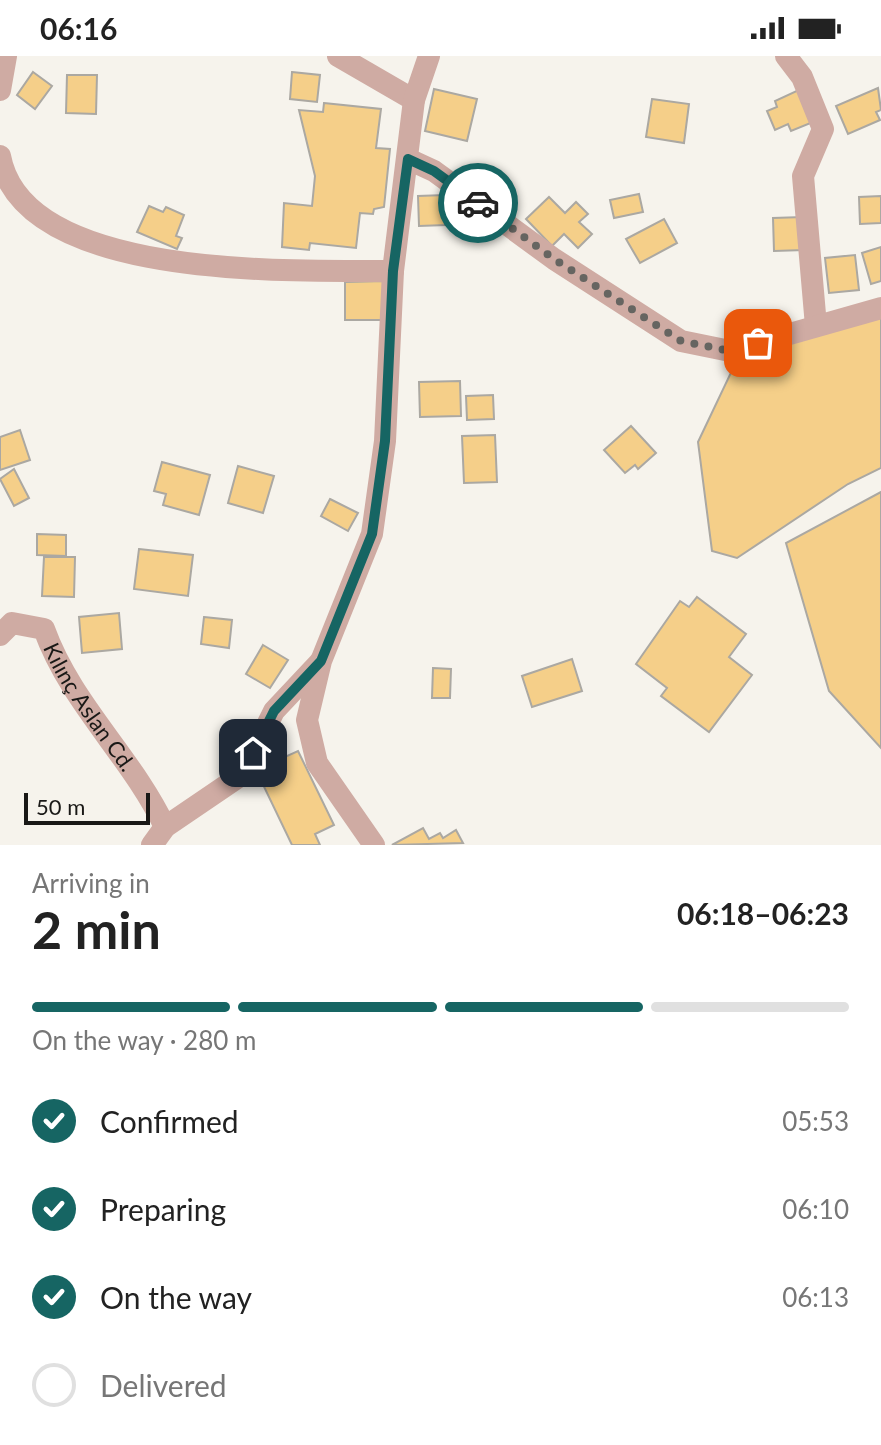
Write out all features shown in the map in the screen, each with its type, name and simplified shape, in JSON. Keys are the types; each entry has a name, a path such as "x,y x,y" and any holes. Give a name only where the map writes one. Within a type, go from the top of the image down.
{"street":[{"path":"0,90 6,56"},
{"path":"338,56 414,100"},
{"path":"374,845 317,763 307,720 321,661 372,534 385,441 393,271 414,100 429,56"},
{"path":"786,56 802,77 823,129 803,176 816,326"},
{"path":"0,156 4,177 24,203 51,225 123,253 234,269 393,271"},
{"path":"408,159 434,171 554,259 681,341 730,351 881,308"},
{"name":"Kılınç Aslan Cd.","path":"0,635 12,623 44,629 54,657 108,742 154,804 158,836"},
{"path":"158,836 243,774 274,711 321,661"}],"building":[{"path":"33,72 52,86 35,109 17,95"},
{"path":"292,72 320,75 317,102 290,99"},
{"path":"67,75 97,75 96,114 66,113"},
{"path":"803,88 818,120 791,131 788,124 775,130 767,111 777,107 775,101"},
{"path":"878,88 881,110 876,112 880,120 848,134 836,106"},
{"path":"434,89 477,99 467,141 425,131"},
{"path":"652,99 689,104 684,143 646,137"},
{"path":"324,103 381,109 376,148 390,149 384,207 374,209 373,214 360,213 356,248 310,243 309,250 282,247 284,203 312,206 315,176 299,110 323,112"},
{"path":"639,194 643,212 614,218 610,200"},
{"path":"445,195 446,225 419,226 418,196"},
{"path":"881,196 881,223 860,224 859,197"},
{"path":"549,197 565,213 576,202 588,214 579,222 592,234 578,248 564,234 552,246 526,219"},
{"path":"149,206 163,212 166,207 184,215 176,236 182,238 177,249 137,232"},
{"path":"803,217 804,250 774,251 773,218"},
{"path":"664,219 677,243 640,263 626,239"},
{"path":"881,247 881,281 871,284 862,253"},
{"path":"855,255 859,290 829,293 825,258"},
{"path":"385,281 385,320 345,320 345,282"},
{"path":"881,313 881,468 848,484 737,558 712,551 698,442 736,362"},
{"path":"460,381 461,416 420,417 419,382"},
{"path":"493,395 494,419 467,420 466,396"},
{"path":"631,426 656,453 638,469 635,465 625,473 604,450"},
{"path":"20,430 30,460 0,470 0,437"},
{"path":"495,435 497,482 464,483 462,436"},
{"path":"162,462 210,475 199,515 163,505 166,494 154,491"},
{"path":"238,466 274,476 263,513 228,503"},
{"path":"14,469 29,498 14,506 0,479"},
{"path":"881,492 881,748 829,691 786,543"},
{"path":"330,499 358,513 348,531 321,516"},
{"path":"37,534 66,535 66,556 37,555"},
{"path":"139,549 193,555 188,596 134,589"},
{"path":"44,557 75,557 74,597 42,596"},
{"path":"697,597 746,634 729,657 752,675 709,732 661,696 667,688 636,664 680,601 689,607"},
{"path":"119,613 122,649 82,653 79,617"},
{"path":"204,617 232,620 229,648 201,644"},
{"path":"263,645 288,660 270,688 246,674"},
{"path":"572,659 582,691 532,707 522,676"},
{"path":"433,668 451,669 450,698 432,698"},
{"path":"298,751 334,825 315,834 320,845 292,845 256,770"},
{"path":"423,828 429,839 440,833 443,838 456,830 463,843 392,845"}],"way so far":[{"path":"478,203 554,259 681,341 730,351 758,343"}],"route":[{"path":"253,753 274,711 321,661 372,534 385,441 393,271 408,159 434,171 478,203"}]}
